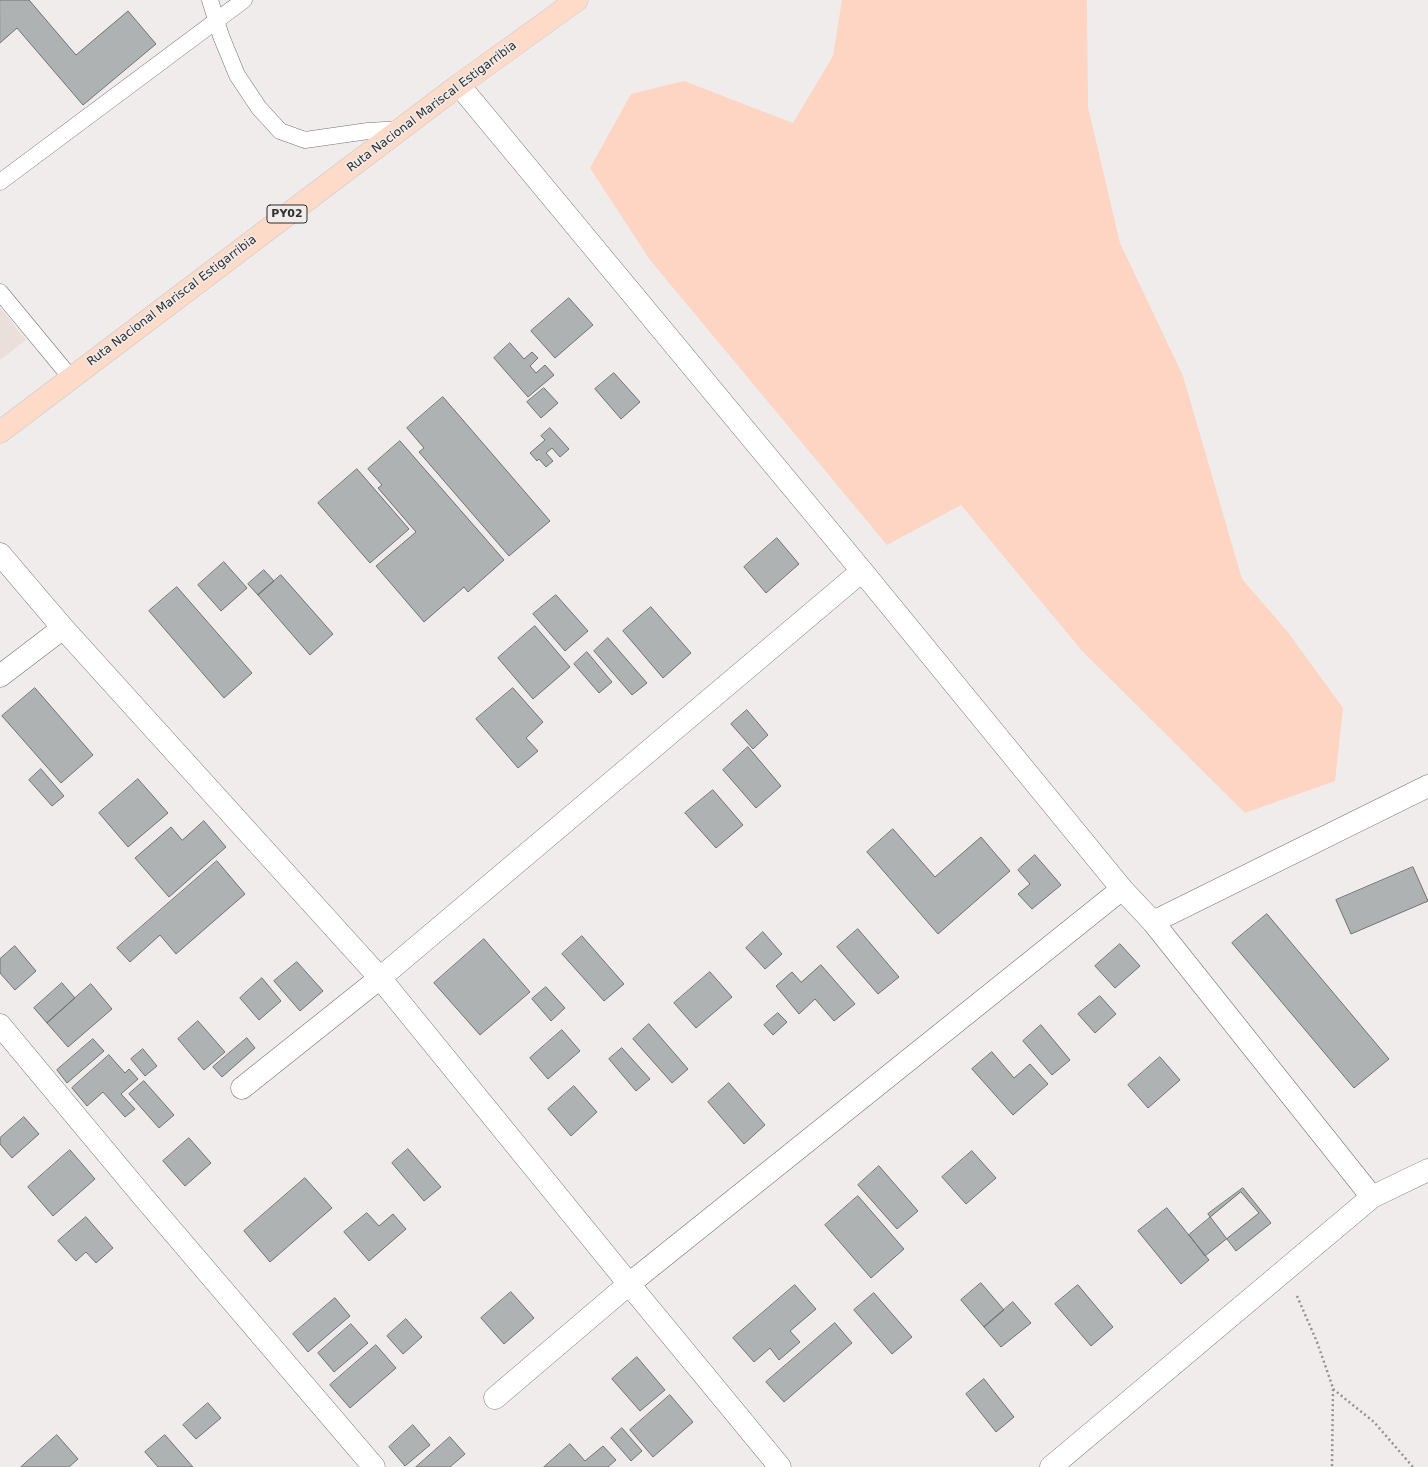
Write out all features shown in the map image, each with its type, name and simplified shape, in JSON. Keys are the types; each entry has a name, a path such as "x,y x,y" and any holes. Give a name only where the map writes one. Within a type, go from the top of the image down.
{"main road":[{"name":"Ruta Nacional Mariscal Estigarribia","path":"0,432 402,128 577,0"}],"street":[{"path":"460,85 862,571 1122,889 1153,922 1372,1197"},
{"path":"0,554 63,628 380,978 628,1284 780,1467"},
{"path":"242,1088 380,978 862,571"},
{"path":"0,676 63,628"},
{"path":"1153,922 1428,786"},
{"path":"495,1398 628,1284 1122,889"},
{"path":"0,1025 374,1467"},
{"path":"1051,1467 1372,1197 1428,1170"}],"lane":[{"path":"210,0 221,36 237,75 259,108 280,131 305,140 402,128"},
{"path":"0,182 244,0"},
{"path":"0,292 71,378"}],"path":[{"path":"1288,1267 1298,1299 1317,1342 1333,1388 1332,1467"},
{"path":"1333,1388 1374,1422 1413,1467"}],"shaded area":[{"path":"842,0 1087,0 1088,107 1120,243 1183,376 1242,579 1287,631 1343,708 1335,781 1245,813 1083,652 961,505 887,545 650,260 590,168 631,94 684,81 793,123 833,56"},
{"path":"0,307 26,340 0,360"}],"building":[{"path":"0,0 29,0 76,55 128,11 156,44 83,105 17,28 0,43"},
{"path":"569,298 593,325 555,358 531,331"},
{"path":"510,343 524,359 532,352 538,358 530,366 536,373 545,365 554,375 528,397 494,358"},
{"path":"614,373 640,402 621,419 595,389"},
{"path":"544,388 558,403 541,418 527,402"},
{"path":"443,397 550,521 509,556 419,452 424,448 407,428"},
{"path":"550,428 569,449 560,457 552,448 546,453 553,461 546,467 539,459 537,461 530,453 545,440 541,436"},
{"path":"400,441 504,560 468,592 464,587 424,622 376,566 416,532 378,488 382,485 368,469"},
{"path":"357,469 409,529 370,563 318,503"},
{"path":"777,538 799,564 766,593 744,567"},
{"path":"224,562 247,588 221,611 198,585"},
{"path":"264,570 274,581 258,595 248,584"},
{"path":"281,575 333,634 310,655 258,595"},
{"path":"177,587 252,673 224,698 149,611"},
{"path":"556,595 588,631 565,651 533,614"},
{"path":"651,607 691,653 663,678 623,631"},
{"path":"535,626 570,667 533,699 498,658"},
{"path":"608,638 647,683 632,695 594,651"},
{"path":"587,652 612,682 599,693 574,664"},
{"path":"35,688 93,755 61,783 2,716"},
{"path":"513,688 543,722 526,738 538,751 518,768 476,719"},
{"path":"747,710 768,735 753,749 731,724"},
{"path":"748,747 781,786 756,808 723,770"},
{"path":"41,769 64,796 52,806 29,780"},
{"path":"138,779 168,813 128,847 99,813"},
{"path":"713,790 743,825 716,848 685,813"},
{"path":"204,821 226,847 169,897 135,858 171,827 182,840"},
{"path":"893,829 935,877 981,837 1010,871 938,934 867,852"},
{"path":"1035,855 1061,885 1032,909 1018,894 1030,884 1018,870"},
{"path":"217,861 245,894 176,954 160,935 130,962 117,948"},
{"path":"1413,867 1428,901 1351,934 1336,900"},
{"path":"1267,914 1389,1059 1354,1088 1232,943"},
{"path":"858,929 899,977 878,994 837,947"},
{"path":"763,932 782,954 765,969 746,948"},
{"path":"582,936 624,984 604,1001 562,954"},
{"path":"484,939 530,992 480,1035 434,983"},
{"path":"1120,944 1140,966 1115,988 1095,966"},
{"path":"15,946 36,971 15,990 0,973 0,959"},
{"path":"297,962 323,991 300,1011 274,981"},
{"path":"821,965 855,1004 834,1021 815,999 799,1014 776,986 792,972 801,982"},
{"path":"710,972 732,997 696,1028 674,1003"},
{"path":"262,978 281,1001 259,1020 240,998"},
{"path":"62,983 75,998 47,1023 34,1008"},
{"path":"91,984 112,1009 68,1047 47,1023"},
{"path":"546,987 565,1008 551,1021 532,999"},
{"path":"1100,996 1116,1014 1095,1033 1078,1014"},
{"path":"778,1013 787,1022 773,1035 764,1025"},
{"path":"198,1021 225,1052 204,1070 178,1039"},
{"path":"649,1024 688,1069 672,1083 633,1039"},
{"path":"1041,1025 1070,1060 1052,1075 1023,1041"},
{"path":"562,1030 580,1051 548,1079 530,1058"},
{"path":"247,1038 255,1048 222,1077 213,1067"},
{"path":"93,1039 104,1051 67,1083 57,1070"},
{"path":"622,1048 650,1079 636,1091 609,1059"},
{"path":"143,1049 157,1066 145,1076 131,1059"},
{"path":"992,1052 1014,1078 1030,1064 1048,1084 1013,1115 972,1069"},
{"path":"109,1055 125,1073 129,1069 138,1079 121,1094 135,1109 125,1117 103,1092 87,1106 72,1088"},
{"path":"1160,1057 1180,1080 1148,1108 1128,1085"},
{"path":"144,1081 174,1115 159,1128 129,1094"},
{"path":"729,1083 765,1125 744,1144 708,1102"},
{"path":"574,1086 597,1112 571,1136 548,1109"},
{"path":"24,1117 39,1134 12,1158 0,1144 0,1138"},
{"path":"189,1138 211,1163 185,1186 163,1161"},
{"path":"408,1149 441,1187 424,1201 392,1163"},
{"path":"70,1150 95,1179 53,1216 28,1187"},
{"path":"972,1151 996,1178 966,1204 942,1177"},
{"path":"879,1166 918,1211 897,1229 858,1185"},
{"path":"305,1178 332,1208 270,1262 244,1231"},
{"path":"1243,1188 1271,1223 1236,1251 1208,1214"},
{"path":"1241,1192 1259,1213 1205,1256 1189,1235"},
{"path":"858,1196 904,1249 871,1278 825,1225"},
{"path":"1167,1208 1209,1260 1181,1284 1138,1231"},
{"path":"367,1213 379,1226 393,1214 406,1229 369,1261 344,1232"},
{"path":"86,1217 113,1248 96,1263 86,1252 76,1261 58,1241"},
{"path":"981,1283 1004,1310 984,1327 961,1300"},
{"path":"795,1285 816,1309 790,1331 800,1342 779,1360 770,1348 754,1362 733,1338"},
{"path":"1078,1285 1113,1327 1091,1346 1055,1304"},
{"path":"511,1292 534,1318 504,1344 481,1318"},
{"path":"874,1293 912,1337 892,1354 854,1310"},
{"path":"335,1298 350,1316 308,1352 293,1334"},
{"path":"1013,1302 1031,1323 1001,1347 984,1327"},
{"path":"406,1319 422,1337 403,1354 387,1336"},
{"path":"835,1323 852,1343 784,1402 766,1382"},
{"path":"351,1324 368,1343 334,1372 318,1353"},
{"path":"376,1345 396,1368 350,1408 330,1385"},
{"path":"637,1357 665,1390 640,1411 612,1379"},
{"path":"984,1379 1014,1417 996,1432 966,1394"},
{"path":"670,1395 693,1422 653,1457 630,1430"},
{"path":"208,1403 221,1418 196,1439 183,1425"},
{"path":"413,1425 430,1445 405,1466 389,1447"},
{"path":"622,1428 642,1451 631,1461 611,1438"},
{"path":"57,1435 78,1459 69,1467 21,1467"},
{"path":"165,1435 193,1467 158,1467 145,1452"},
{"path":"450,1437 465,1454 450,1467 416,1467"},
{"path":"570,1444 585,1461 603,1446 616,1460 608,1467 544,1467"}]}
